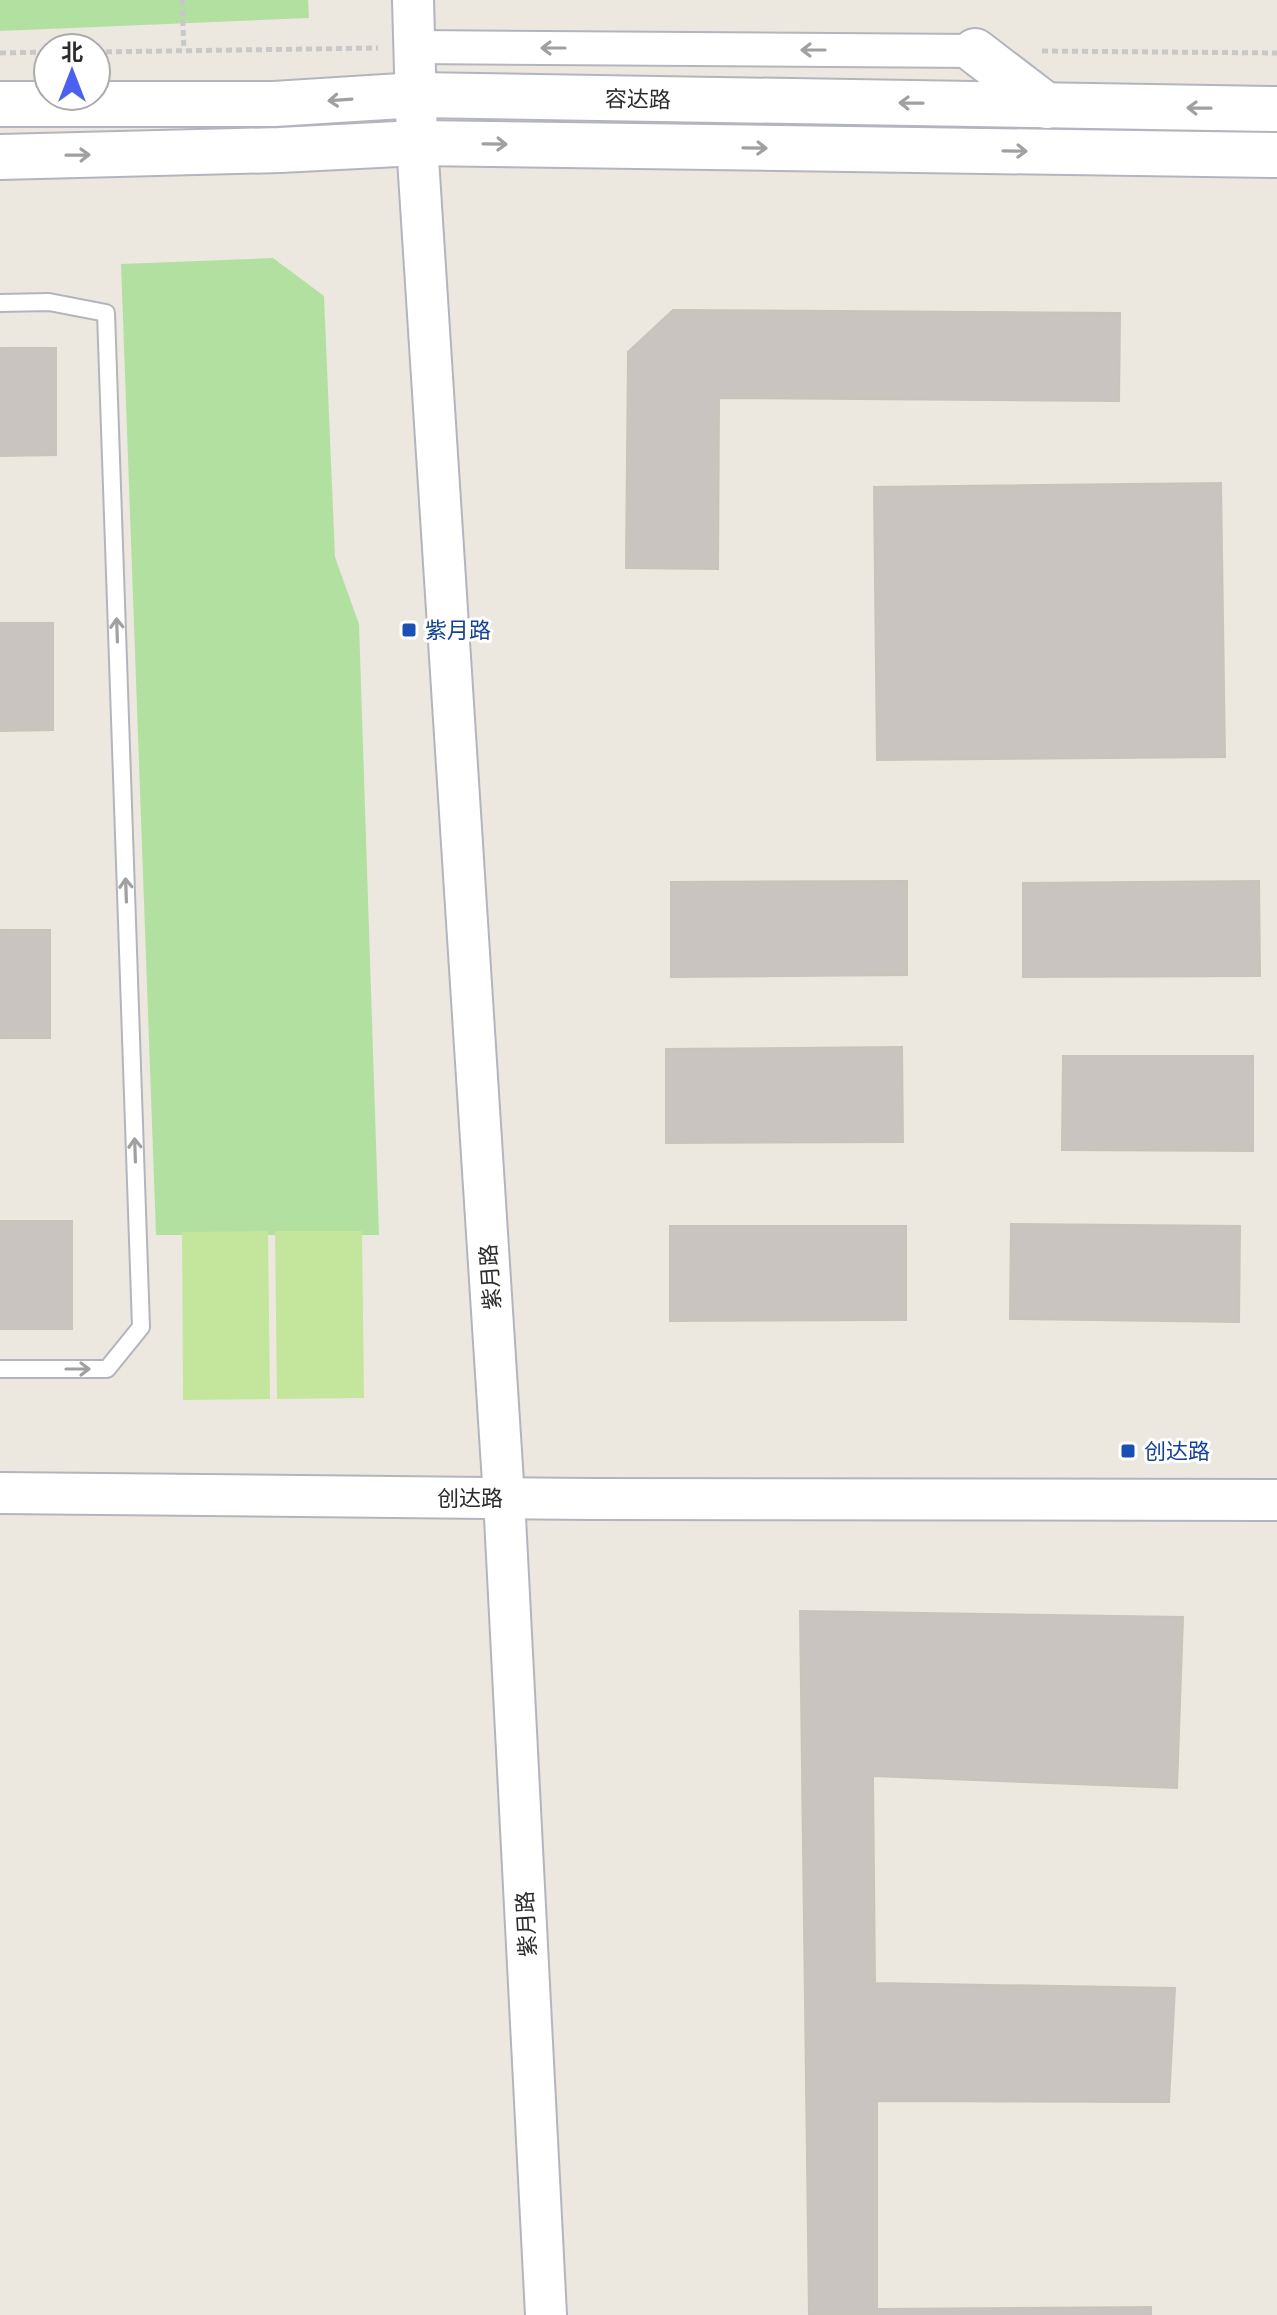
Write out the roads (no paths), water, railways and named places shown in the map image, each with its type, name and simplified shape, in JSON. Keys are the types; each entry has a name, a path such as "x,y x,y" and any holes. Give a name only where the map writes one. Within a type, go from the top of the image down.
{"main road":[{"path":"975,51 1047,106"},
{"name":"容达路","path":"0,104 274,104 417,95 1277,109"},
{"path":"0,157 417,143 1277,155"}],"street":[{"name":"紫月路","path":"413,0 417,143 504,1498 546,2315"},
{"path":"415,47 975,51"},
{"name":"创达路","path":"0,1493 1277,1500"}],"lane":[{"path":"0,303 49,302 106,313 141,1327 107,1369 0,1369"}],"place":[{"name":"紫月路","path":"409,630"},
{"name":"创达路","path":"1128,1451"}]}
